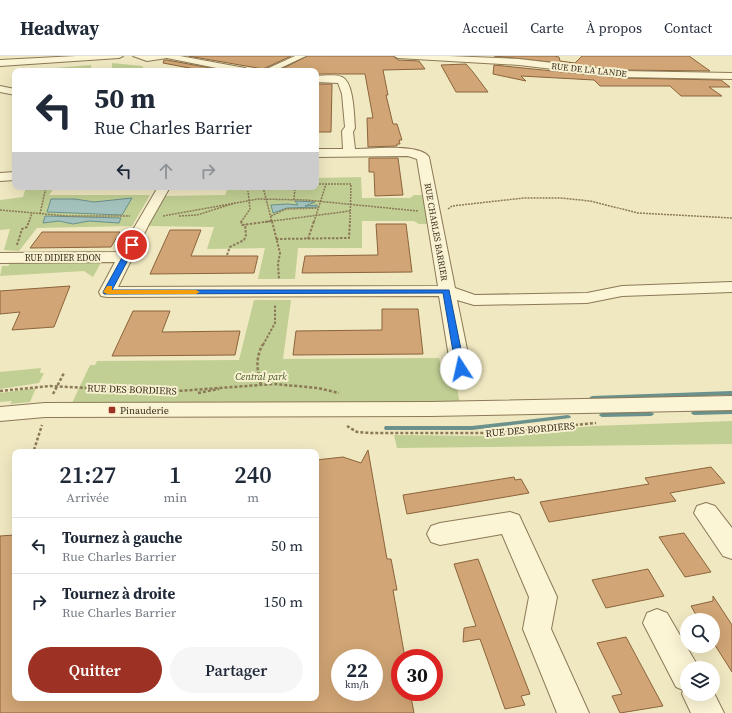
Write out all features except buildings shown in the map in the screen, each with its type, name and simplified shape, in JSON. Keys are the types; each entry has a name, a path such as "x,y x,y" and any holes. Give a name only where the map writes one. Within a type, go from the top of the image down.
{"street":[{"path":"1,64 119,56"},
{"path":"137,56 147,58 167,56 229,68"},
{"path":"273,68 300,56"},
{"name":"RUE DE LA LANDE","path":"398,56 488,58 606,73 643,76 732,76"},
{"path":"579,61 604,63 606,73"},
{"path":"319,79 338,78 342,81 347,94 350,128 347,131 349,152"},
{"path":"0,89 12,91"},
{"name":"RUE CHARLES BARRIER","path":"162,190 146,216 107,292 447,291 422,157 418,154 408,152 319,153"},
{"path":"0,177 12,176"},
{"name":"RUE DIDIER EDON","path":"4,258 126,257"},
{"path":"461,369 447,291 474,300 489,300 587,298 622,291 732,287"},
{"name":"RUE DES BORDIERS","path":"0,414 45,410 343,410 732,403"},
{"path":"706,513 732,548"},
{"path":"440,534 510,522 543,598 538,629 573,713"},
{"path":"657,623 680,664"},
{"path":"701,701 708,713"}],"path":[{"path":"276,239 349,238 351,184 319,184"},
{"path":"308,238 326,184"},
{"path":"40,214 45,190"},
{"path":"294,200 295,190"},
{"path":"248,191 250,209 241,221 242,225 350,212"},
{"path":"173,216 249,200 320,201 443,213 452,206 524,198 562,198 590,201 638,213 732,218"},
{"path":"0,210 93,217 173,216 197,215 242,201"},
{"path":"271,216 286,209 318,208"},
{"path":"4,258 14,252 22,229 27,227 32,213"},
{"path":"227,255 230,247 244,240 246,235 245,224"},
{"path":"50,400 64,373"},
{"name":"RUE DES BORDIERS","path":"0,391 37,386 163,392 260,385 320,386 342,394 344,424 357,432 370,433 486,433 598,423"},
{"path":"34,449 42,422"}],"green space":[{"path":"112,63 142,66 143,68 112,68"},
{"path":"91,65 91,68 53,68"},
{"path":"361,177 362,198 410,198 414,195 423,195 428,224 419,224 414,221 362,221 362,248 298,248 295,279 258,279 265,248 207,249 214,227 148,226 163,196 225,195 227,190 319,190 319,178"},
{"path":"25,190 53,190 49,195 150,195 132,226 37,228 19,251 4,250 10,229 0,230 0,200 23,197"},
{"path":"12,261 102,261 93,277 84,271 0,276 2,266 8,266"},
{"name":"Central park","path":"254,300 291,300 283,359 439,358 441,367 453,367 460,404 72,403 90,365 95,365 97,361 239,360"},
{"path":"41,368 40,373 44,373 39,383 0,389 0,372"},
{"path":"36,388 30,402 10,404 12,401 0,402 0,393"},
{"path":"732,421 732,444 397,448 394,435 489,436 593,426"}],"water":[{"path":"132,198 122,215 47,212 51,199 75,199 94,202"},
{"path":"295,201 315,202 305,206 317,205 317,207 287,208 273,213 271,205 298,205"},
{"path":"45,216 121,218 119,223 89,221 73,224 59,221 43,223"}],"waterway":[{"path":"592,398 732,393"},
{"path":"694,413 732,412"},
{"path":"602,415 651,414"},
{"path":"387,428 472,428 568,417"}],"slow traffic":[{"path":"109,287 107,292 196,292"}],"place":[{"name":"Pinauderie","path":"112,410"}],"route":[{"path":"132,245 107,292 447,291 461,369"}]}
